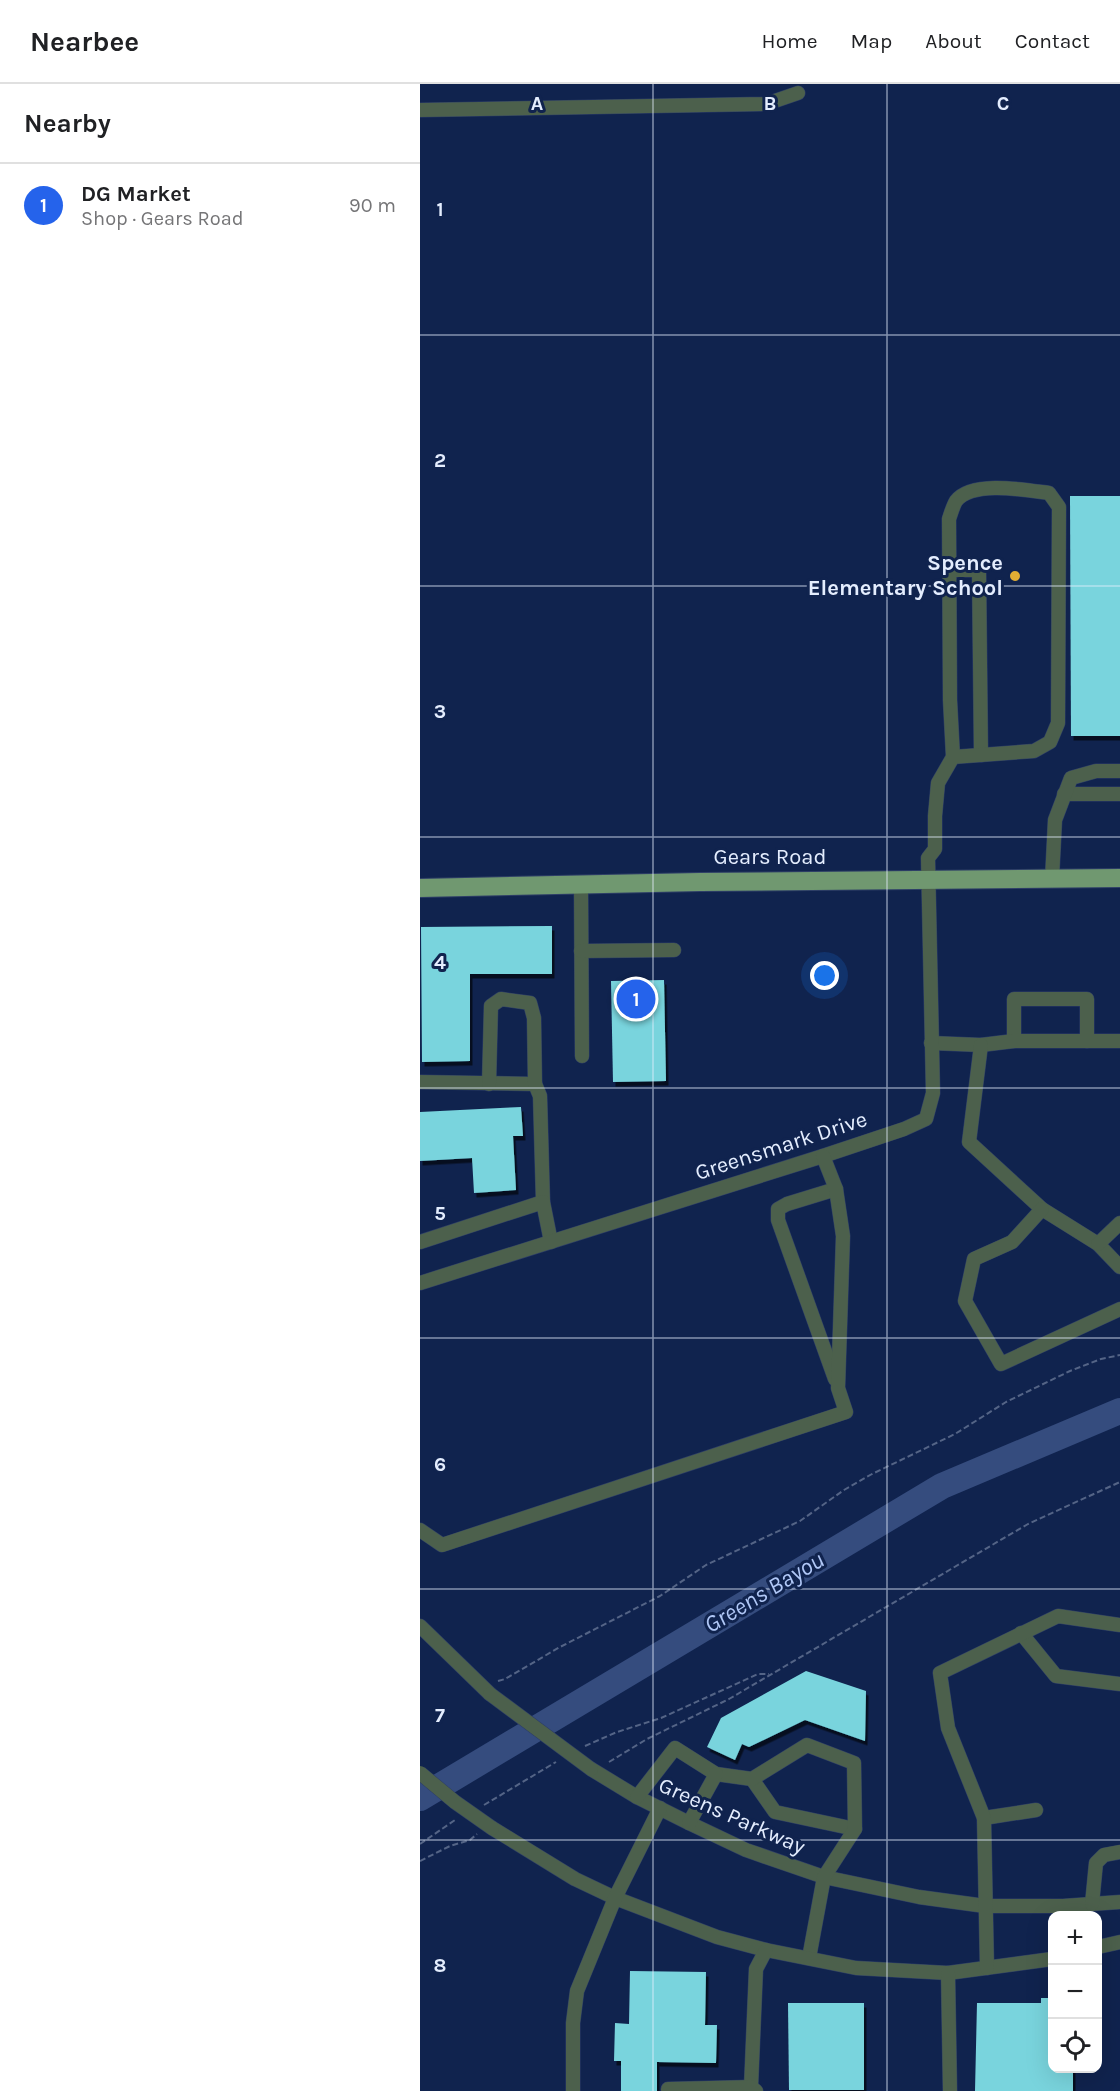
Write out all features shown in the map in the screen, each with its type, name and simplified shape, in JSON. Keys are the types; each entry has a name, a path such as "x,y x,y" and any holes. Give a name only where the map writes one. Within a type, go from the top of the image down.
{"main road":[{"name":"Gears Road","path":"420,888 1120,878"}],"street":[{"path":"420,110 766,104 798,93"},
{"path":"1005,487 1049,493 1059,507 1058,723 1050,742 1034,751 953,757 949,570 949,519 957,500 975,490 1005,487"},
{"path":"949,570 979,570 981,755"},
{"name":"Greensmark Drive","path":"420,1283 823,1156 904,1129 926,1119 933,1093 928,858 935,849 938,783 953,757"},
{"path":"1052,879 1055,820 1071,778 1096,771 1120,771"},
{"path":"1064,794 1120,794"},
{"path":"581,884 582,1056"},
{"path":"581,951 674,950"},
{"path":"489,1084 491,1006 501,999 530,1003 534,1018 536,1084 540,1096 543,1202 550,1242"},
{"path":"1014,1041 1014,999 1087,999 1087,1041"},
{"path":"931,1043 981,1045 1014,1041 1120,1041"},
{"path":"981,1045 969,1142 1042,1209 1098,1244 1120,1267"},
{"path":"420,1082 536,1084"},
{"path":"823,1156 836,1189 843,1236 838,1388"},
{"path":"420,1530 442,1545 846,1412 778,1220 778,1209 787,1204 836,1189"},
{"path":"420,1242 543,1202"},
{"path":"1042,1209 1012,1242 974,1259 965,1302 1001,1364 1120,1309"},
{"path":"1098,1244 1120,1223"},
{"path":"987,1968 984,1818 948,1728 940,1673 1058,1616 1120,1625"},
{"name":"Greens Parkway","path":"420,1626 485,1689 595,1771 637,1797 746,1850 824,1877 919,1897 985,1906 1120,1902"},
{"path":"1021,1633 1056,1676 1120,1684"},
{"path":"637,1797 675,1748 716,1774 752,1779 807,1745 854,1763 855,1829 824,1877 809,1958"},
{"path":"420,1773 489,1826 576,1879 615,1899 717,1937 766,1950 856,1968 948,1974 1048,1960"},
{"path":"688,1823 716,1774"},
{"path":"752,1779 775,1812 855,1829"},
{"path":"573,2091 573,2023 577,1991 615,1899 660,1808"},
{"path":"984,1818 1036,1810"},
{"path":"1092,1904 1096,1863 1104,1855 1120,1852"},
{"path":"1102,1946 1120,1942"},
{"path":"668,2089 753,2089 756,1969 766,1950"},
{"path":"948,1974 950,2091"}],"path":[{"path":"485,1689 560,1647 660,1596 706,1565 800,1521 844,1490 955,1434 1006,1402 1070,1371 1101,1359 1120,1355"},
{"path":"595,1771 647,1739 729,1699 1028,1524 1120,1482"},
{"path":"579,1749 617,1732 661,1718 758,1674 771,1674"},
{"path":"477,1808 562,1759"},
{"path":"420,1844 460,1817"},
{"path":"420,1861 450,1846 470,1840 489,1826"}],"building":[{"path":"1070,496 1120,496 1120,736 1071,736"},
{"path":"552,926 552,974 470,974 470,1061 422,1062 421,927"},
{"path":"664,980 666,1081 613,1082 611,981"},
{"path":"521,1107 523,1136 513,1136 516,1190 474,1193 472,1158 420,1161 420,1112"},
{"path":"806,1671 866,1691 865,1741 805,1720 749,1747 742,1744 735,1760 707,1747 721,1718"},
{"path":"630,1971 706,1972 705,2025 717,2025 716,2063 657,2062 657,2091 621,2091 621,2061 614,2061 615,2023 629,2024"},
{"path":"1041,1998 1048,1998 1048,2073 1073,2073 1073,2091 975,2091 977,2003 1041,2003"},
{"path":"788,2003 864,2003 864,2090 789,2090"}],"waterway":[{"name":"Greens Bayou","path":"420,1798 942,1486 1120,1411"}],"place":[{"name":"Spence Elementary School","path":"1015,576"},
{"name":"DG Market","path":"636,999"}]}
